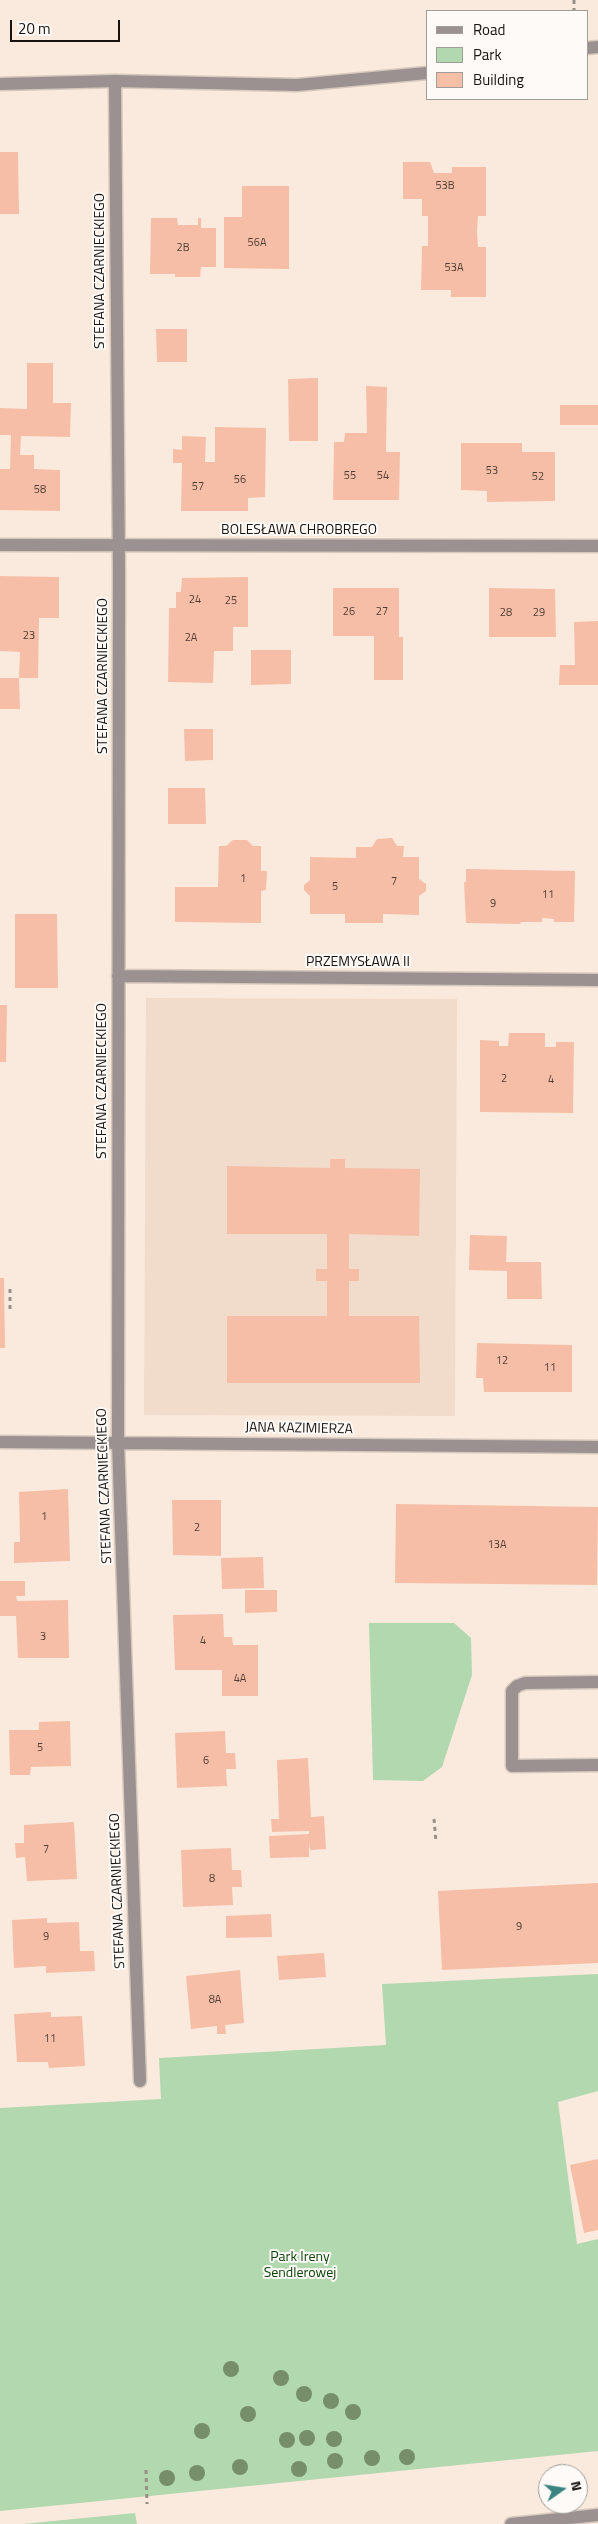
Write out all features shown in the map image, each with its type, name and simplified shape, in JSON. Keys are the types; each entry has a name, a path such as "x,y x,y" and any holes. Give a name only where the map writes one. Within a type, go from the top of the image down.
{"street":[{"path":"0,84 115,80 297,85 426,73"},
{"name":"STEFANA CZARNIECKIEGO","path":"115,80 119,546 118,1442 140,2081"},
{"name":"BOLESŁAWA CHROBREGO","path":"0,545 598,546"},
{"name":"PRZEMYSŁAWA II","path":"118,976 598,980"},
{"name":"JANA KAZIMIERZA","path":"0,1442 598,1447"},
{"path":"598,1682 525,1683 517,1686 512,1691 512,1766 598,1765"},
{"path":"511,2524 598,2515"}],"path":[{"path":"10,1289 10,1310"},
{"path":"434,1820 436,1842"},
{"path":"146,2470 147,2504"}],"shaded area":[{"path":"146,998 457,999 455,1416 144,1415"}],"green space":[{"path":"369,1623 454,1623 471,1638 472,1675 442,1767 423,1781 373,1780"},
{"name":"Park Ireny Sendlerowej","path":"598,1974 598,2091 558,2102 577,2244 598,2239 598,2451 0,2511 0,2108 161,2099 159,2058 386,2045 382,1984"},
{"path":"135,2513 137,2524 23,2524"}],"building":[{"path":"0,152 18,152 19,214 0,214"},
{"path":"403,162 430,162 434,173 452,173 452,167 486,167 486,216 478,216 477,232 478,247 486,247 486,297 451,297 451,290 421,290 422,246 428,246 428,216 422,216 422,199 403,199"},
{"path":"242,186 289,186 289,269 224,268 224,217 242,217"},
{"path":"151,218 177,218 178,225 198,225 198,218 201,218 201,228 216,228 216,267 201,267 200,277 150,274"},
{"path":"156,329 187,329 187,362 157,362"},
{"path":"27,363 53,363 53,403 71,403 70,437 21,436 20,455 34,455 34,469 60,470 60,511 0,510 0,469 10,469 11,435 0,435 0,408 27,409"},
{"path":"318,378 318,441 289,441 288,379"},
{"path":"366,386 387,387 386,452 400,452 399,500 333,500 334,442 344,442 345,433 367,433"},
{"path":"560,405 598,405 598,425 560,425"},
{"path":"215,427 266,428 265,497 248,498 248,511 181,511 182,463 173,463 173,449 182,450 182,436 206,437 205,462 215,462"},
{"path":"461,443 522,443 522,452 555,452 555,501 487,502 487,491 461,490"},
{"path":"0,576 59,577 59,618 39,618 38,678 19,678 20,652 0,651"},
{"path":"248,577 248,627 233,627 233,651 214,651 213,683 168,682 169,608 176,608 176,592 181,592 182,578"},
{"path":"333,588 399,588 399,637 403,637 403,680 374,680 374,636 333,636"},
{"path":"489,588 555,589 556,637 489,637"},
{"path":"598,621 598,685 559,685 560,665 575,665 574,622"},
{"path":"251,650 291,650 291,684 251,685"},
{"path":"0,678 19,678 20,709 0,709"},
{"path":"184,729 213,729 213,760 185,761"},
{"path":"168,788 205,788 206,824 168,824"},
{"path":"392,838 397,846 404,846 403,857 419,857 419,879 426,884 426,891 419,896 419,915 383,914 383,923 345,923 345,914 310,914 310,896 304,890 304,885 310,880 310,857 356,858 356,847 372,847 377,839"},
{"path":"233,840 247,840 253,846 261,846 261,871 267,871 266,890 261,891 261,923 175,922 175,887 218,887 219,846 226,846"},
{"path":"466,869 575,871 574,922 554,922 554,919 542,918 542,922 520,922 521,924 466,923 464,882 466,882"},
{"path":"15,914 57,914 58,988 15,988"},
{"path":"0,1005 7,1005 6,1062 0,1062"},
{"path":"509,1033 545,1033 545,1047 556,1047 556,1042 574,1042 573,1113 480,1112 480,1040 499,1041 499,1046 508,1046"},
{"path":"330,1159 345,1159 345,1168 420,1169 419,1236 349,1234 349,1269 359,1269 359,1281 349,1281 349,1316 419,1316 420,1383 227,1383 227,1316 327,1316 327,1281 316,1281 316,1269 327,1269 327,1234 227,1234 227,1166 330,1168"},
{"path":"470,1235 507,1236 506,1262 541,1262 542,1299 507,1299 507,1271 469,1270"},
{"path":"0,1278 4,1278 5,1348 0,1348"},
{"path":"477,1343 572,1345 572,1392 484,1392 483,1378 476,1378"},
{"path":"68,1489 70,1561 14,1563 14,1542 20,1542 19,1492"},
{"path":"172,1500 221,1500 221,1556 173,1555"},
{"path":"396,1504 598,1507 597,1585 395,1583"},
{"path":"263,1557 264,1588 222,1589 221,1558"},
{"path":"0,1581 25,1581 25,1596 16,1596 17,1601 68,1600 69,1658 18,1658 16,1616 0,1616"},
{"path":"245,1590 277,1590 277,1612 245,1613"},
{"path":"223,1614 224,1637 232,1637 233,1645 258,1645 258,1696 222,1696 222,1670 175,1670 173,1615"},
{"path":"70,1721 71,1766 31,1767 30,1775 10,1775 9,1730 39,1730 39,1722"},
{"path":"225,1731 226,1753 235,1753 236,1769 226,1769 227,1786 177,1788 175,1733"},
{"path":"308,1758 311,1817 324,1816 326,1849 310,1850 309,1842 309,1857 270,1858 269,1836 309,1834 309,1831 272,1832 271,1819 279,1819 277,1760"},
{"path":"74,1822 77,1879 27,1881 25,1857 16,1858 15,1843 24,1843 24,1825"},
{"path":"231,1848 232,1870 241,1870 242,1887 232,1887 233,1905 183,1907 181,1850"},
{"path":"598,1883 598,1963 442,1970 438,1891"},
{"path":"271,1914 272,1937 226,1938 226,1916"},
{"path":"47,1918 47,1923 79,1922 80,1951 94,1951 95,1971 46,1973 46,1966 14,1968 12,1920"},
{"path":"324,1953 326,1977 279,1980 277,1956"},
{"path":"240,1970 244,2023 225,2025 226,2034 217,2034 217,2026 191,2029 186,1976"},
{"path":"51,2012 51,2017 82,2016 85,2066 49,2068 48,2062 17,2062 14,2014"},
{"path":"598,2159 598,2230 584,2233 570,2165"}]}
